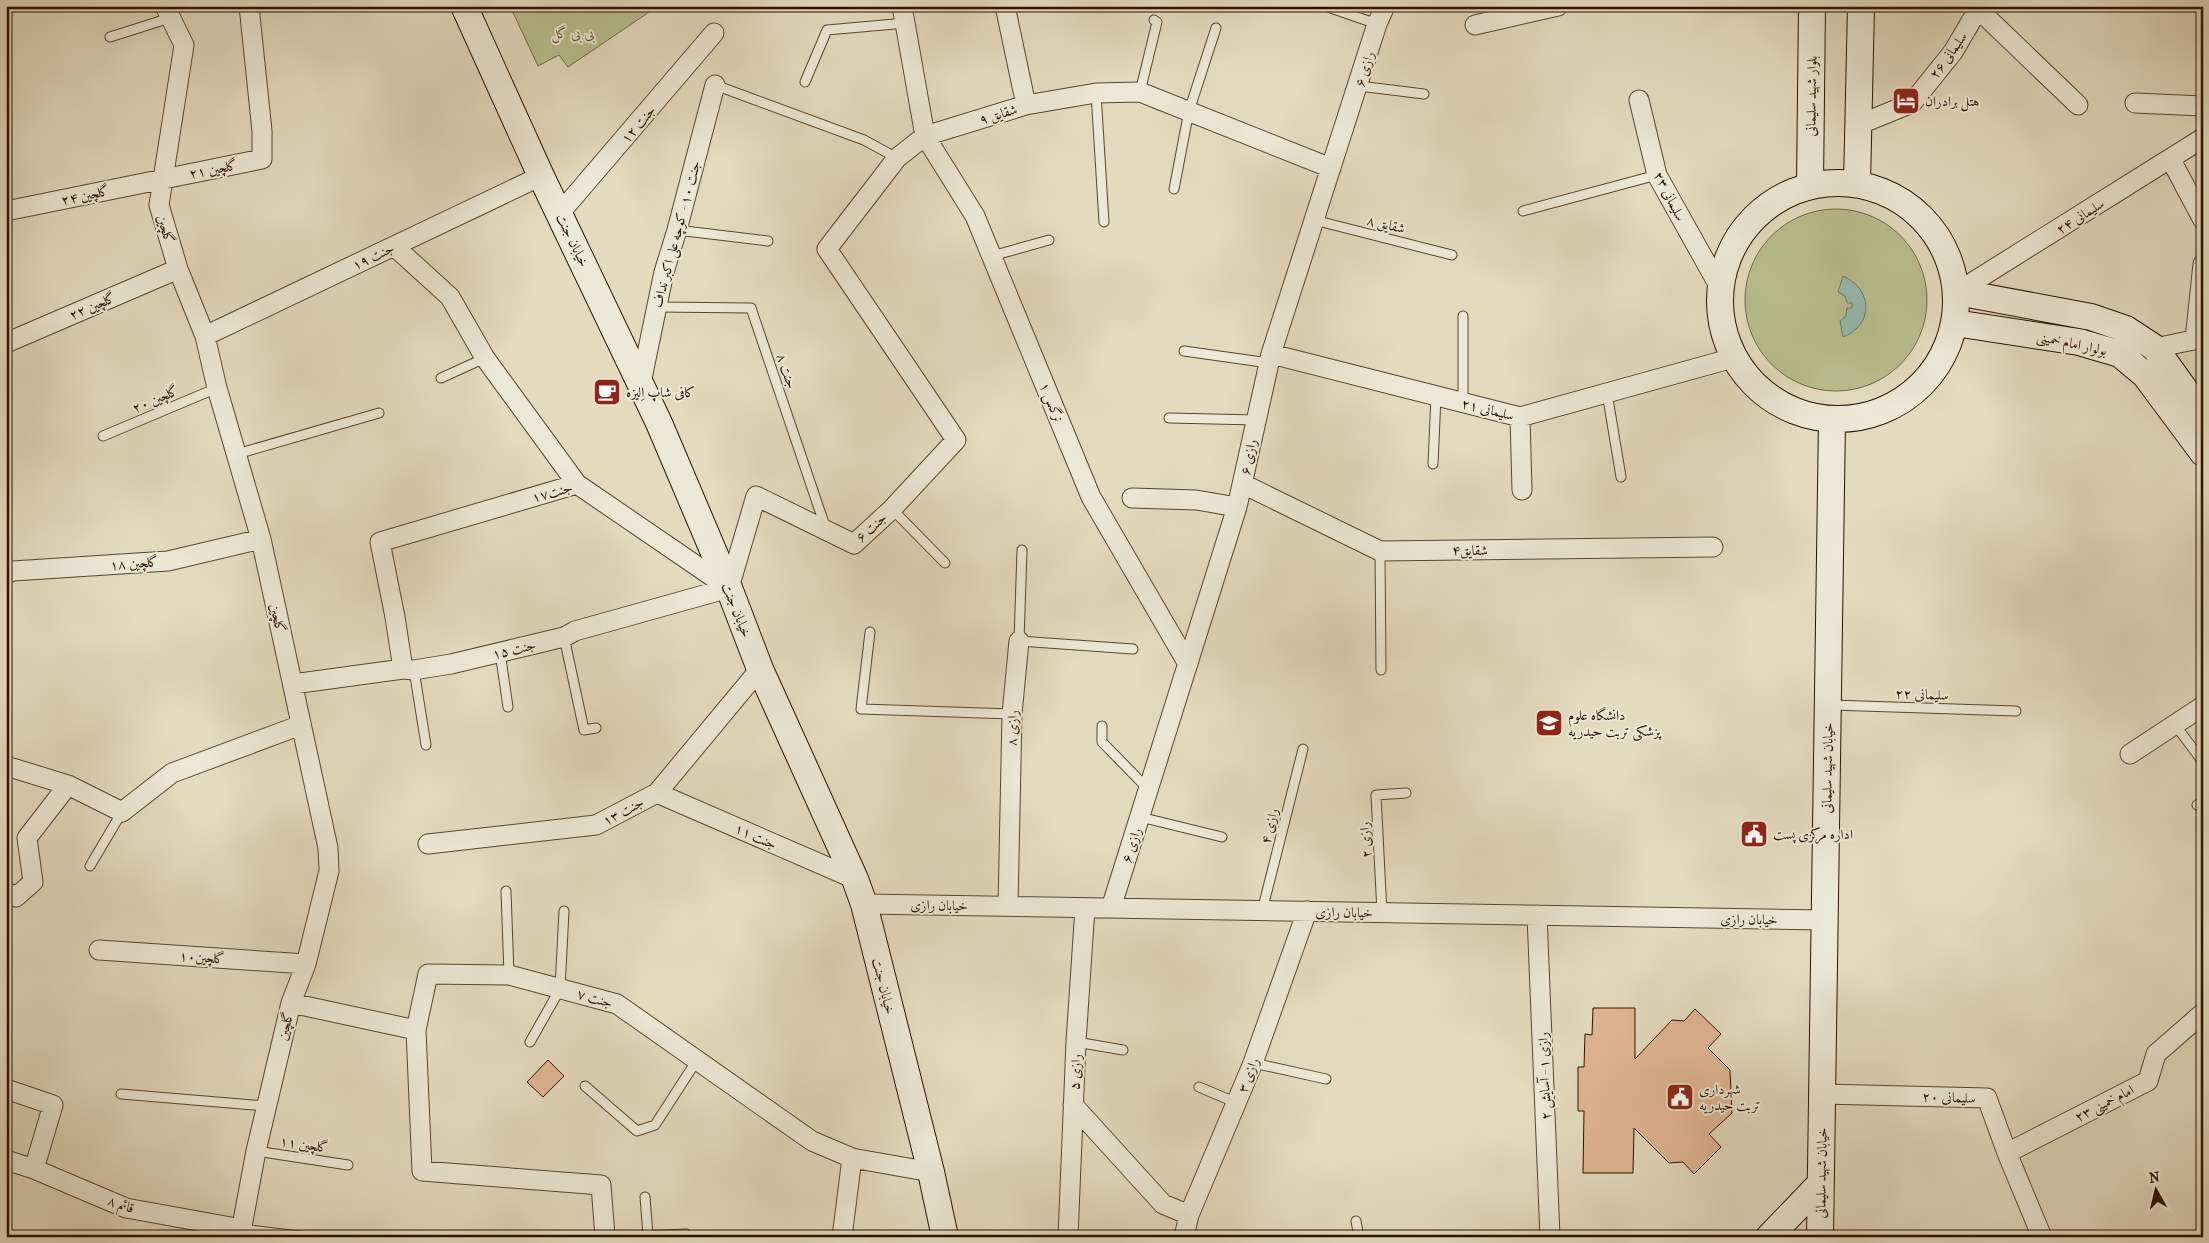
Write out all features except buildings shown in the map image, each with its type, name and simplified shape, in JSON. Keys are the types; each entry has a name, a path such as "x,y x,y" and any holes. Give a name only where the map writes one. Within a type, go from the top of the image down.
{"main road":[{"name":"خیابان جنت","path":"464,6 541,176 641,383 729,588 760,668 855,879 864,904 931,1172 945,1237"},
{"name":"بلوار شهید سلیمانی","path":"1810,185 1812,6"},
{"path":"1857,184 1861,6"},
{"path":"1857,184 1888,193 1914,210 1936,233 1950,261 1957,292 1955,324 1944,355 1924,383 1897,404 1866,416 1832,420 1802,414 1775,402 1751,383 1733,358 1720,323 1719,286 1726,258 1740,232 1759,212 1783,195 1810,185 1857,184"},
{"name":"بولوار امام خمینی","path":"1957,292 2091,317 2126,329 2155,348 2203,415"},
{"name":"بولوار امام خمینی","path":"1955,324 2079,342 2120,354 2145,375 2203,453"},
{"name":"خیابان شهید سلیمانی","path":"1820,1237 1832,420"},
{"path":"1769,1237 1820,1184"}],"street":[{"name":"گلچین ۲۱","path":"163,178 262,159 262,131 249,6"},
{"path":"1005,6 1026,105"},
{"name":"رازی ۶","path":"1111,908 1237,507 1270,358 1359,86 1377,24 1385,6"},
{"path":"1475,24 1558,6"},
{"path":"1979,8 2078,106"},
{"name":"سلیمانی ۲۶","path":"1858,125 1912,103 1953,52 1979,8"},
{"name":"گلچین","path":"168,12 184,46 159,205 178,269 205,336 217,388 261,539 328,848 329,871 306,964 290,1003 256,1151 241,1233"},
{"path":"904,14 925,136"},
{"name":"جنت ۱۲","path":"560,213 714,34"},
{"name":"جنت ۱۰ - کوچه علی اکبر نداف","path":"641,383 664,272 715,85"},
{"name":"شقایق ۹","path":"897,351 827,249 897,158 925,136 1026,105 1096,93 1140,92 1331,168"},
{"name":"سلیمانی ۲۳","path":"1639,100 1657,174 1719,286"},
{"path":"2135,103 2203,106"},
{"name":"نرگس ۱","path":"925,136 975,216 1091,497 1188,664"},
{"name":"سلیمانی ۲۴","path":"1957,292 2203,138"},
{"path":"2170,160 2203,220"},
{"name":"جنت ۱۹","path":"205,336 541,176"},
{"name":"گلچین ۲۴","path":"6,211 163,178"},
{"path":"394,246 450,297 486,358 577,484"},
{"path":"2155,348 2199,339 2203,264"},
{"name":"گلچین ۲۲","path":"6,343 178,269"},
{"name":"جنت ۶","path":"729,588 756,496 854,544 892,509 956,440 897,351"},
{"name":"سلیمانی ۲۱","path":"1270,358 1520,417 1733,358"},
{"path":"1520,417 1522,490"},
{"name":"جنت۱۷","path":"409,670 380,542 577,484 729,588"},
{"name":"شقایق۴","path":"1243,484 1380,551 1713,546"},
{"path":"1132,498 1196,500 1237,507"},
{"name":"گلچین ۱۸","path":"6,574 13,571 168,561 261,539"},
{"name":"جنت ۱۵","path":"293,684 409,670 500,652 564,637 575,631 729,588"},
{"name":"رازی ۸","path":"1008,906 1012,714 1019,641"},
{"name":"جنت ۱۳","path":"428,844 596,825 657,792 760,668"},
{"path":"2130,754 2176,726 2203,706"},
{"path":"6,766 68,785 122,812 172,773 301,725"},
{"path":"6,892 16,897 33,882 27,838 68,785"},
{"name":"جنت ۱۱","path":"657,792 855,879"},
{"name":"خیابان رازی","path":"864,904 1824,920"},
{"name":"رازی ۵","path":"1068,1237 1076,1042 1085,908"},
{"name":"رازی ۳","path":"1184,1237 1189,1216 1253,1062 1306,911"},
{"name":"رازی ۱ - آسایش ۲","path":"1537,915 1550,1237"},
{"name":"گلچین۱۰","path":"99,950 306,964"},
{"name":"جنت ۷","path":"416,1030 428,974 509,975 617,1004 812,1141 852,1158 931,1172"},
{"path":"290,1003 416,1030 422,1171 601,1186 605,1237"},
{"name":"امام خمینی ۲۳","path":"2007,1153 2148,1081 2156,1054 2203,1013"},
{"path":"6,1089 53,1105 34,1169"},
{"name":"سلیمانی ۲۰","path":"1822,1094 1987,1098 2007,1153 2042,1237"},
{"path":"1073,1105 1163,1204 1189,1216"},
{"path":"842,1237 852,1158"},
{"name":"قائم ۸","path":"6,1160 34,1169 126,1208 241,1233"}],"lane":[{"path":"1325,6 1377,24"},
{"path":"110,37 168,12"},
{"path":"805,82 827,30 904,14"},
{"path":"1140,92 1156,22 1154,20"},
{"path":"1174,189 1189,111 1216,28"},
{"path":"715,85 864,140 897,158"},
{"path":"1359,86 1424,94"},
{"path":"1096,93 1104,222"},
{"path":"1523,211 1657,174"},
{"name":"شقایق ۸","path":"1314,220 1452,255"},
{"path":"677,230 768,240"},
{"path":"992,256 1049,240"},
{"name":"جنت ۸","path":"657,306 751,308 827,532"},
{"path":"1463,316 1463,403"},
{"path":"1184,351 1270,358"},
{"path":"441,378 486,358"},
{"name":"گلچین ۲۰","path":"103,436 217,388"},
{"path":"1607,393 1621,477"},
{"path":"1432,464 1436,396"},
{"path":"236,454 379,413"},
{"path":"1170,418 1256,420"},
{"path":"892,509 945,563"},
{"name":"رازی ۸","path":"1019,641 1022,550"},
{"path":"1380,551 1381,670"},
{"path":"870,632 860,709 1012,714"},
{"path":"564,637 584,730 596,728"},
{"path":"1019,641 1133,649"},
{"path":"500,652 508,707"},
{"path":"409,670 426,745"},
{"name":"سلیمانی ۲۲","path":"1828,705 2016,711"},
{"path":"1102,726 1102,742 1148,789"},
{"path":"2176,726 2203,762"},
{"name":"رازی ۴","path":"1262,911 1303,749"},
{"name":"رازی ۲","path":"1382,913 1376,795 1406,793"},
{"path":"90,866 122,812"},
{"path":"1140,817 1222,837"},
{"path":"506,891 509,975"},
{"path":"530,1042 560,989 564,911"},
{"path":"1076,1042 1123,1050"},
{"path":"586,1086 637,1131 656,1125 697,1060"},
{"path":"1253,1062 1326,1079"},
{"path":"1199,1087 1237,1103"},
{"path":"121,1094 266,1106"},
{"name":"گلچین ۱۱","path":"256,1151 348,1165"},
{"path":"645,1197 648,1236"},
{"path":"1356,1220 1359,1237"},
{"path":"241,1233 308,1237"},
{"path":"623,1237 686,1234"}],"green space":[{"name":"بی بی گل","path":"510,6 658,6 568,67 559,55 538,66"},
{"path":"1845,209 1871,216 1887,224 1906,242 1920,265 1927,291 1927,309 1920,335 1912,351 1894,370 1887,376 1862,387 1845,391 1827,391 1801,384 1785,376 1760,351 1752,335 1747,318 1745,291 1752,265 1760,249 1785,224 1801,216 1818,211"}],"water":[{"path":"1843,276 1860,289 1866,307 1865,316 1860,324 1843,337 1840,321 1846,316 1847,308 1852,308 1852,303 1847,303 1845,296 1838,292"}],"place":[{"name":"هتل برادران","path":"1906,101"},
{"name":"کافی شاپ اِلیزه","path":"607,392"},
{"name":"دانشگاه علوم پزشکی تربت حیدریه","path":"1549,723"},
{"name":"اداره مرکزی پست","path":"1754,834"},
{"name":"شهرداری تربت حیدریه","path":"1680,1097"}]}
